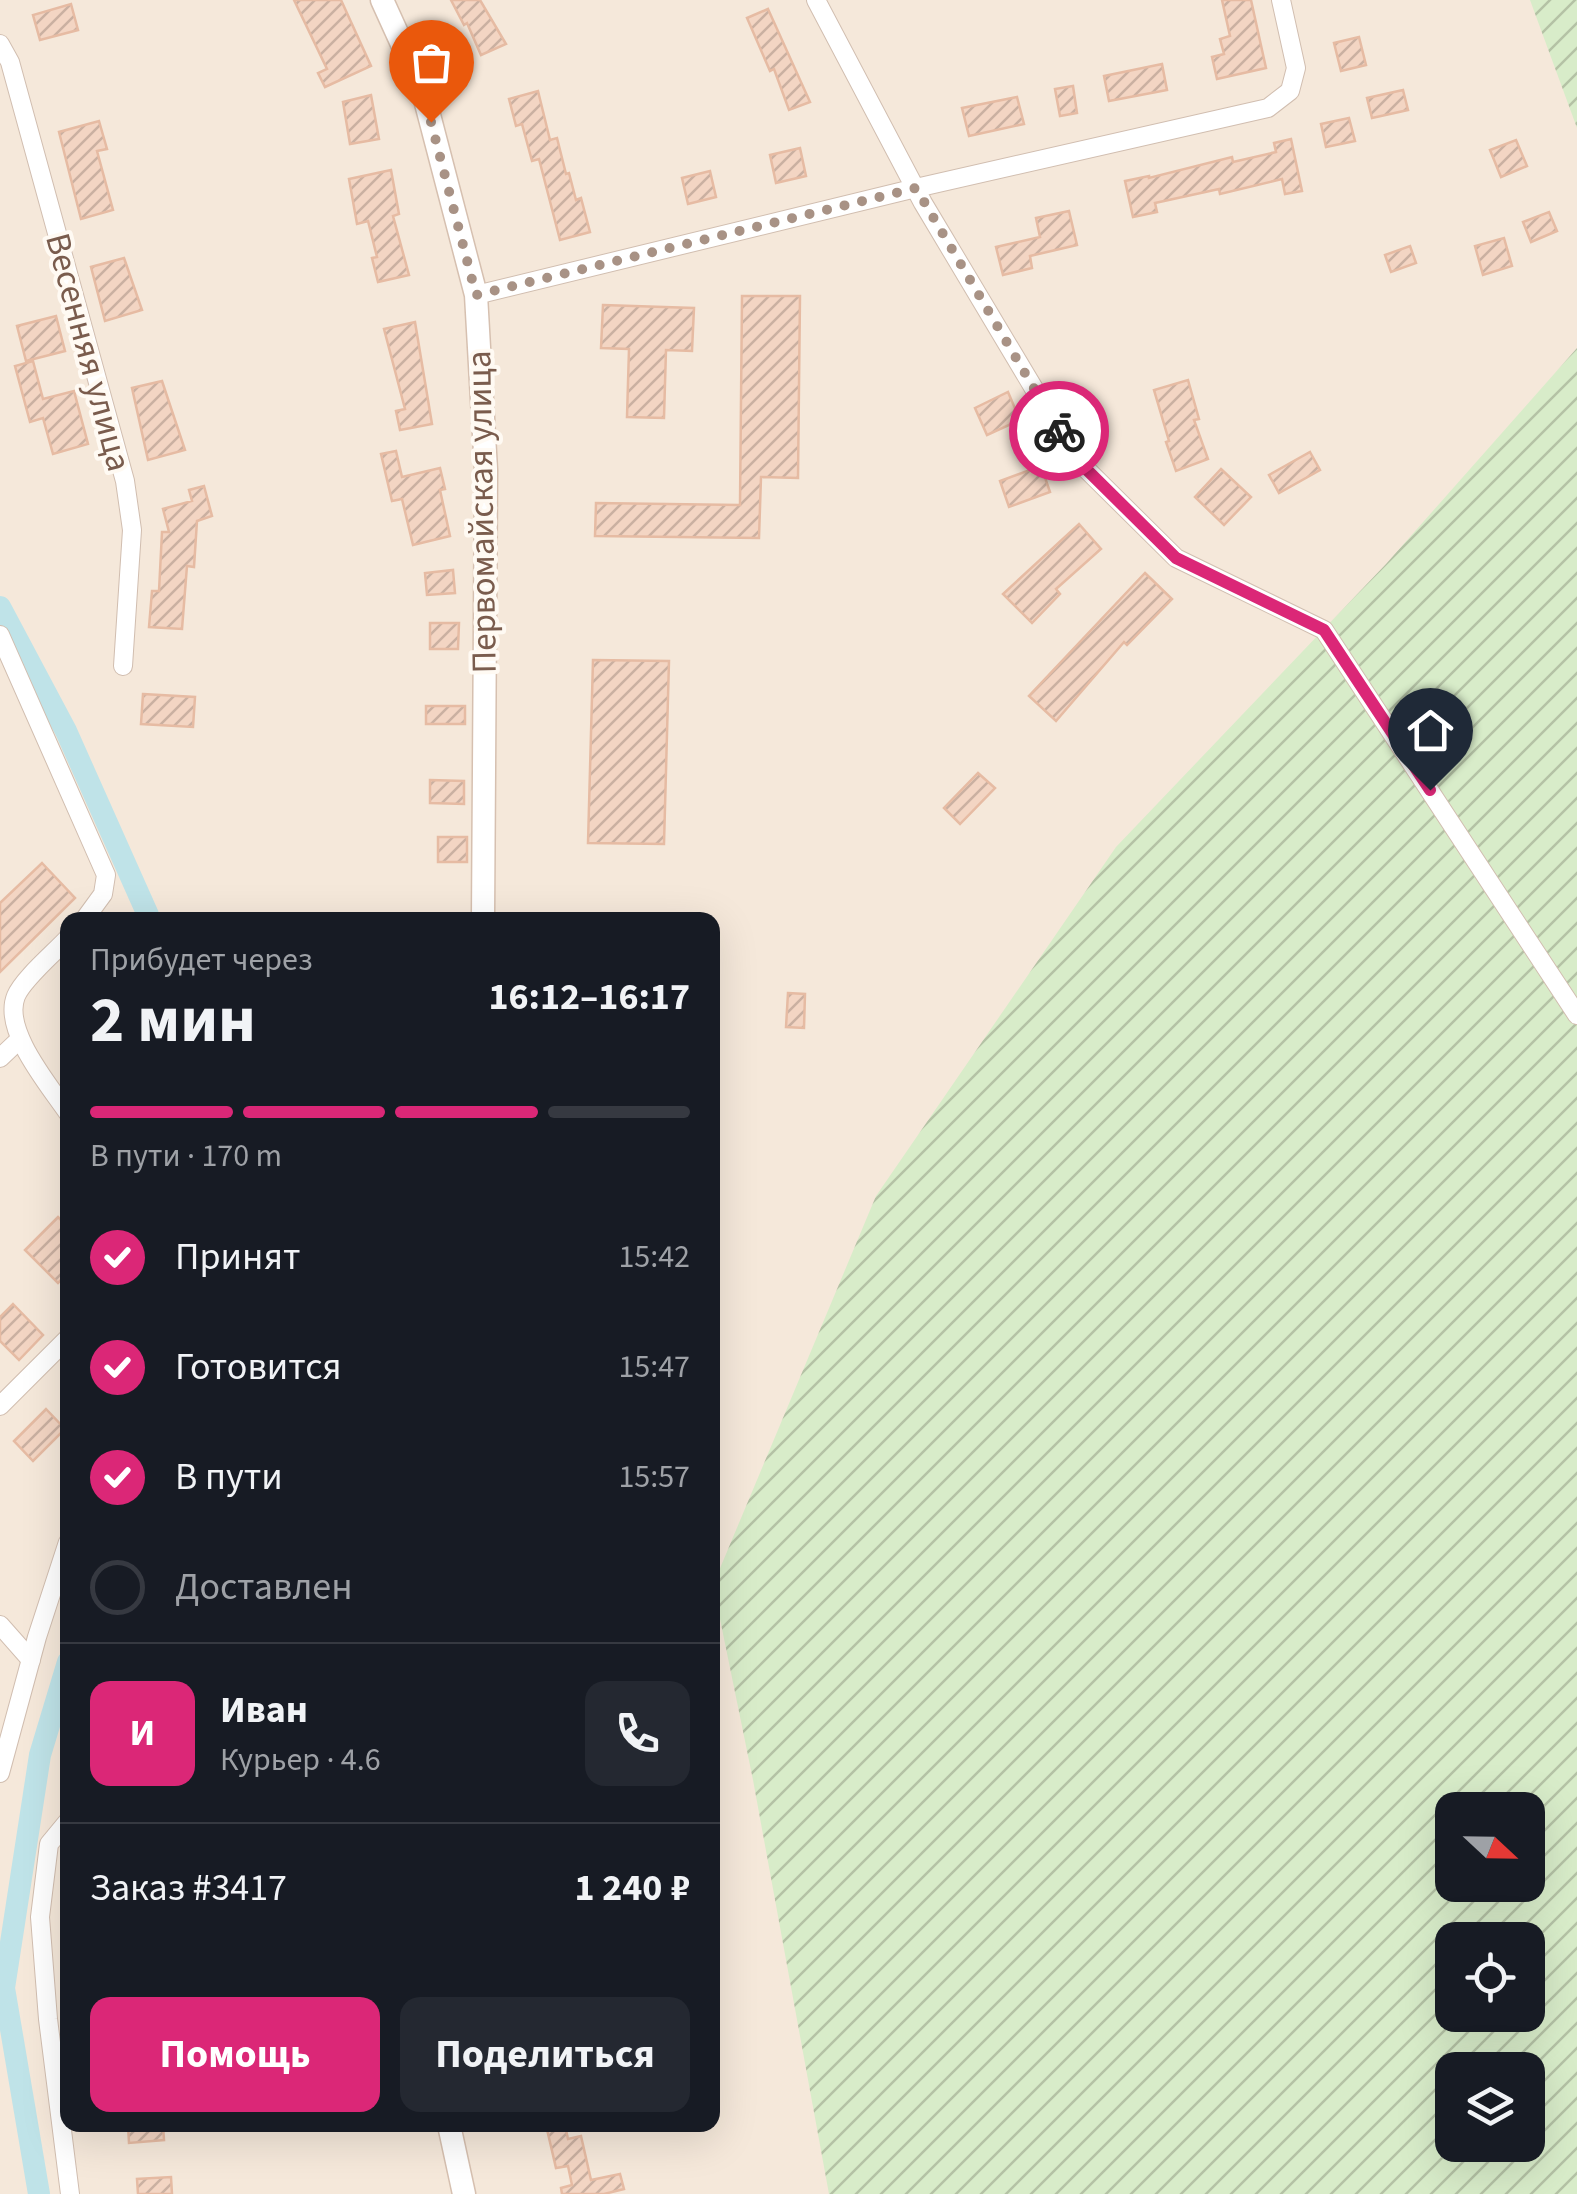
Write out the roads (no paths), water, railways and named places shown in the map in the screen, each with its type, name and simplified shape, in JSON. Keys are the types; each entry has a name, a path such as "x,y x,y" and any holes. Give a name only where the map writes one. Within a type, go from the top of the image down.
{"main road":[{"name":"Первомайская улица","path":"382,0 422,88 476,295 486,470 484,912"},
{"path":"451,2132 464,2194"}],"street":[{"path":"816,0 916,188 1076,459 1176,558 1324,630 1577,1015"},
{"path":"476,295 916,188 1268,108 1290,91 1296,68 1281,0"},
{"name":"Весенняя улица","path":"0,44 10,62 124,482 132,530 123,666"},
{"path":"0,634 106,875 103,894 90,912"},
{"path":"0,686 16,671"},
{"path":"60,947 16,994 14,1012 20,1039 60,1101"},
{"path":"0,1058 20,1039"},
{"path":"0,1406 60,1346"},
{"path":"0,1773 60,1568"},
{"path":"0,1625 31,1660"},
{"path":"60,1830 48,1844 40,1917 60,2114"},
{"path":"62,2132 70,2194"}],"waterway":[{"path":"0,607 66,731 147,912"},
{"path":"39,2194 4,1988 40,1755 60,1689"}]}
